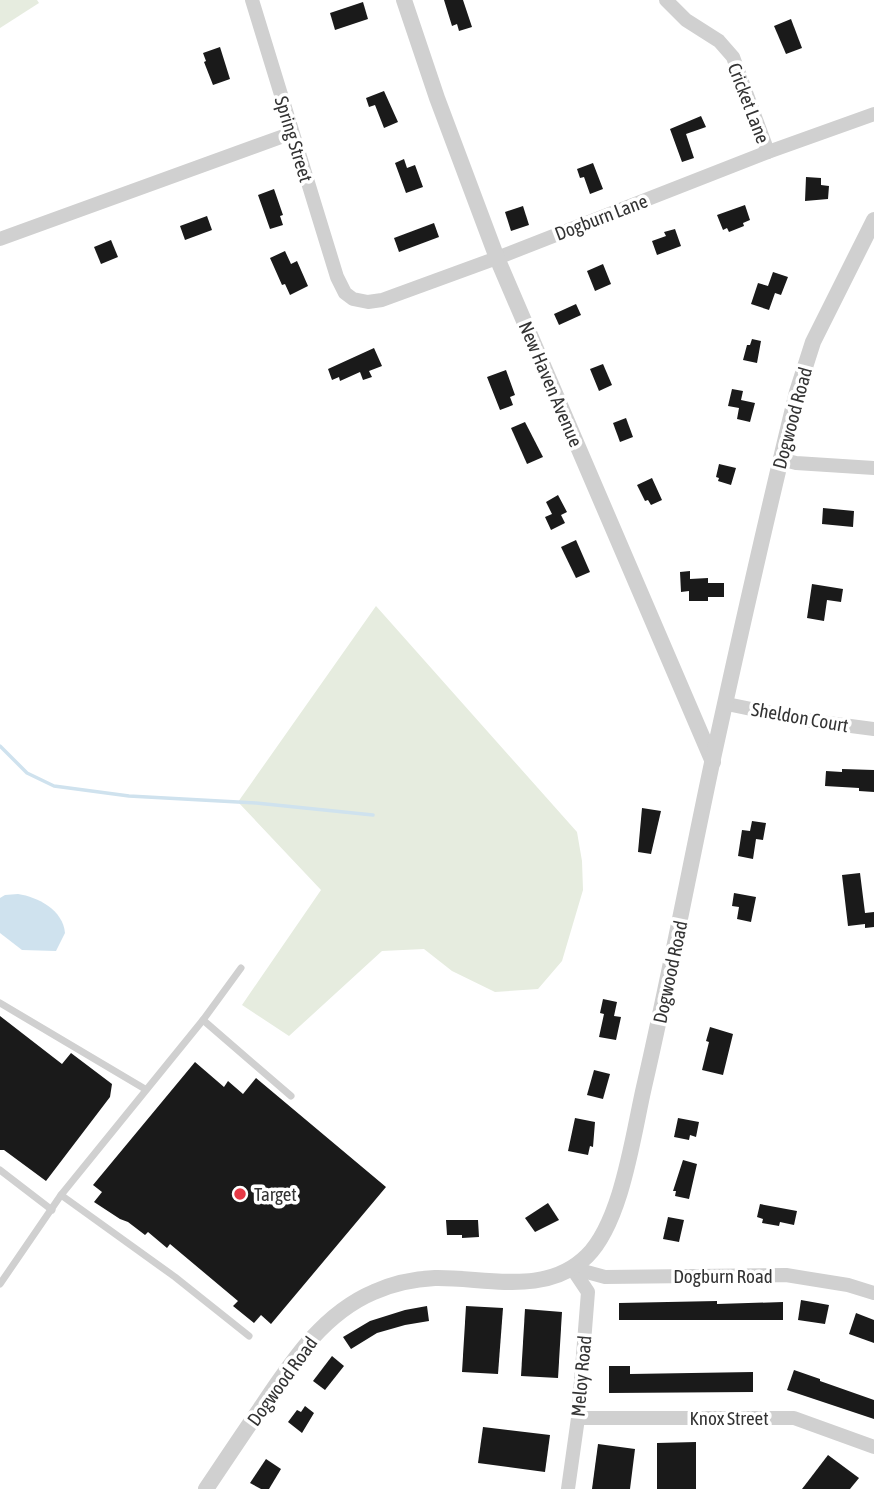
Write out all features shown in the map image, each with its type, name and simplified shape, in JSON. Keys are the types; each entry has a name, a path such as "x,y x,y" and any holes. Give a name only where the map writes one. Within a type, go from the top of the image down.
{"street":[{"name":"Spring Street","path":"252,0 337,277"},
{"name":"New Haven Avenue","path":"404,0 437,98 498,258 713,762"},
{"name":"Cricket Lane","path":"666,0 686,20 719,41 733,57 768,152"},
{"name":"Dogburn Lane","path":"337,277 345,293 353,299 375,302 498,258 768,152 874,114"},
{"path":"0,239 292,133"},
{"name":"Dogwood Road","path":"206,1489 284,1373 312,1337 357,1300 395,1284 417,1280 438,1278 532,1281 557,1275 586,1257 601,1237 614,1211 620,1188 675,952 713,762 797,392 813,342 874,220"},
{"path":"780,459 796,463 874,468"},
{"name":"Sheldon Court","path":"727,704 805,720 874,729"},
{"name":"Dogburn Road","path":"572,1268 605,1277 786,1275 848,1285 874,1293"},
{"name":"Meloy Road","path":"568,1489 578,1418 588,1292 572,1268"},
{"name":"Knox Street","path":"578,1418 794,1418 874,1447"}],"lane":[{"path":"0,1284 61,1195 242,968"},
{"path":"0,1003 145,1089"},
{"path":"203,1020 290,1096"},
{"path":"0,1170 52,1210"},
{"path":"61,1195 175,1277 249,1336"}],"shaded area":[{"path":"0,0 37,0 39,3 0,28"},
{"path":"376,606 577,832 583,890 562,961 538,989 495,992 452,971 424,949 382,951 289,1036 242,1005 321,890 238,802"}],"water":[{"path":"18,894 34,898 48,906 60,918 65,933 56,951 22,950 0,933 0,898"}],"building":[{"path":"444,0 463,0 472,27 459,31 457,24 452,26"},
{"path":"363,2 368,19 335,30 330,13"},
{"path":"791,19 802,48 786,54 774,26"},
{"path":"220,47 230,79 213,85 203,53"},
{"path":"384,91 398,122 384,128 375,105 369,107 366,98"},
{"path":"701,116 706,127 686,134 694,158 682,162 670,129"},
{"path":"404,159 407,168 415,165 423,187 406,193 395,163"},
{"path":"593,163 603,189 590,194 584,177 580,178 577,169"},
{"path":"806,177 821,178 821,185 829,186 828,199 805,201"},
{"path":"274,189 283,215 280,216 283,225 270,229 258,195"},
{"path":"745,205 750,220 743,223 744,226 729,232 727,228 723,230 717,215"},
{"path":"523,206 529,225 511,231 505,212"},
{"path":"207,216 212,230 185,240 180,226"},
{"path":"434,223 439,237 399,252 394,238"},
{"path":"675,229 681,246 657,255 652,241 666,236 664,232"},
{"path":"111,240 118,257 101,264 94,247"},
{"path":"285,251 291,264 297,261 308,286 290,295 285,284 282,285 270,258"},
{"path":"603,264 611,284 595,291 587,271"},
{"path":"773,272 788,277 781,295 775,293 769,310 751,304 758,283 768,286"},
{"path":"576,304 581,315 559,325 554,314"},
{"path":"752,339 761,341 757,363 743,360 747,345 750,345"},
{"path":"374,348 382,366 369,371 372,377 363,380 360,372 340,381 339,377 332,380 328,369"},
{"path":"603,364 612,385 599,391 590,369"},
{"path":"506,370 515,395 510,397 513,405 500,410 487,377"},
{"path":"732,389 743,391 741,400 755,403 750,422 737,419 739,408 728,406"},
{"path":"626,418 633,437 620,442 613,423"},
{"path":"525,422 543,457 527,464 511,428"},
{"path":"719,464 736,468 731,485 718,481 719,478 716,477"},
{"path":"652,478 662,500 651,505 648,500 645,501 637,485"},
{"path":"558,495 567,512 561,515 565,523 551,530 545,517 552,514 546,502"},
{"path":"823,508 854,511 853,527 822,524"},
{"path":"576,540 590,572 576,578 561,547"},
{"path":"690,571 690,579 708,578 708,583 724,583 724,597 708,597 708,601 689,601 689,591 681,592 680,572"},
{"path":"812,584 843,589 841,602 827,600 824,621 807,618"},
{"path":"842,769 874,770 874,792 859,791 859,788 825,786 826,771 842,772"},
{"path":"642,808 661,811 651,854 638,852"},
{"path":"752,821 766,823 763,840 756,839 753,859 738,856 742,830 750,831"},
{"path":"860,873 865,913 874,912 874,927 865,928 865,924 848,926 842,875"},
{"path":"734,893 756,897 751,922 737,919 739,907 732,906"},
{"path":"603,999 617,1002 614,1016 621,1017 616,1040 599,1037 604,1014 600,1013"},
{"path":"0,1016 62,1064 71,1053 112,1084 110,1097 46,1181 4,1150 0,1150"},
{"path":"710,1027 733,1034 723,1075 702,1070"},
{"name":"Target","path":"195,1062 224,1087 228,1081 243,1094 256,1078 386,1187 271,1324 261,1315 254,1323 233,1306 238,1301 170,1244 167,1248 148,1232 145,1235 94,1202 102,1192 93,1185"},
{"path":"594,1070 610,1074 603,1099 587,1095"},
{"path":"575,1118 595,1122 593,1147 590,1146 588,1155 568,1151"},
{"path":"678,1118 699,1122 696,1137 690,1135 689,1140 674,1137"},
{"path":"683,1160 697,1164 689,1199 675,1196 676,1191 673,1191"},
{"path":"548,1203 559,1220 535,1232 525,1218"},
{"path":"760,1204 797,1211 794,1225 780,1222 779,1226 762,1223 763,1219 757,1217"},
{"path":"668,1217 684,1220 679,1242 663,1239"},
{"path":"446,1220 478,1220 479,1237 447,1235"},
{"path":"801,1300 829,1305 825,1324 798,1320"},
{"path":"717,1301 717,1304 783,1302 783,1320 619,1320 619,1303"},
{"path":"427,1306 429,1321 377,1333 351,1349 343,1337 370,1321"},
{"path":"466,1306 503,1308 498,1374 462,1372"},
{"path":"525,1309 562,1312 558,1378 521,1376"},
{"path":"856,1313 874,1320 874,1343 849,1334"},
{"path":"332,1356 344,1366 325,1390 313,1381"},
{"path":"609,1366 630,1366 630,1374 753,1372 753,1392 609,1393"},
{"path":"794,1370 874,1400 874,1419 787,1390"},
{"path":"305,1406 314,1413 302,1433 288,1422 297,1410 301,1412"},
{"path":"483,1427 550,1435 545,1472 478,1463"},
{"path":"696,1442 696,1489 657,1489 657,1443"},
{"path":"598,1444 635,1449 630,1489 592,1489"},
{"path":"828,1455 859,1478 850,1489 802,1489"},
{"path":"266,1459 281,1469 269,1489 261,1489 250,1483"}],"waterway":[{"path":"0,746 27,773 54,786 129,796 256,803 373,815"}],"place":[{"name":"Target","path":"240,1194"}]}
